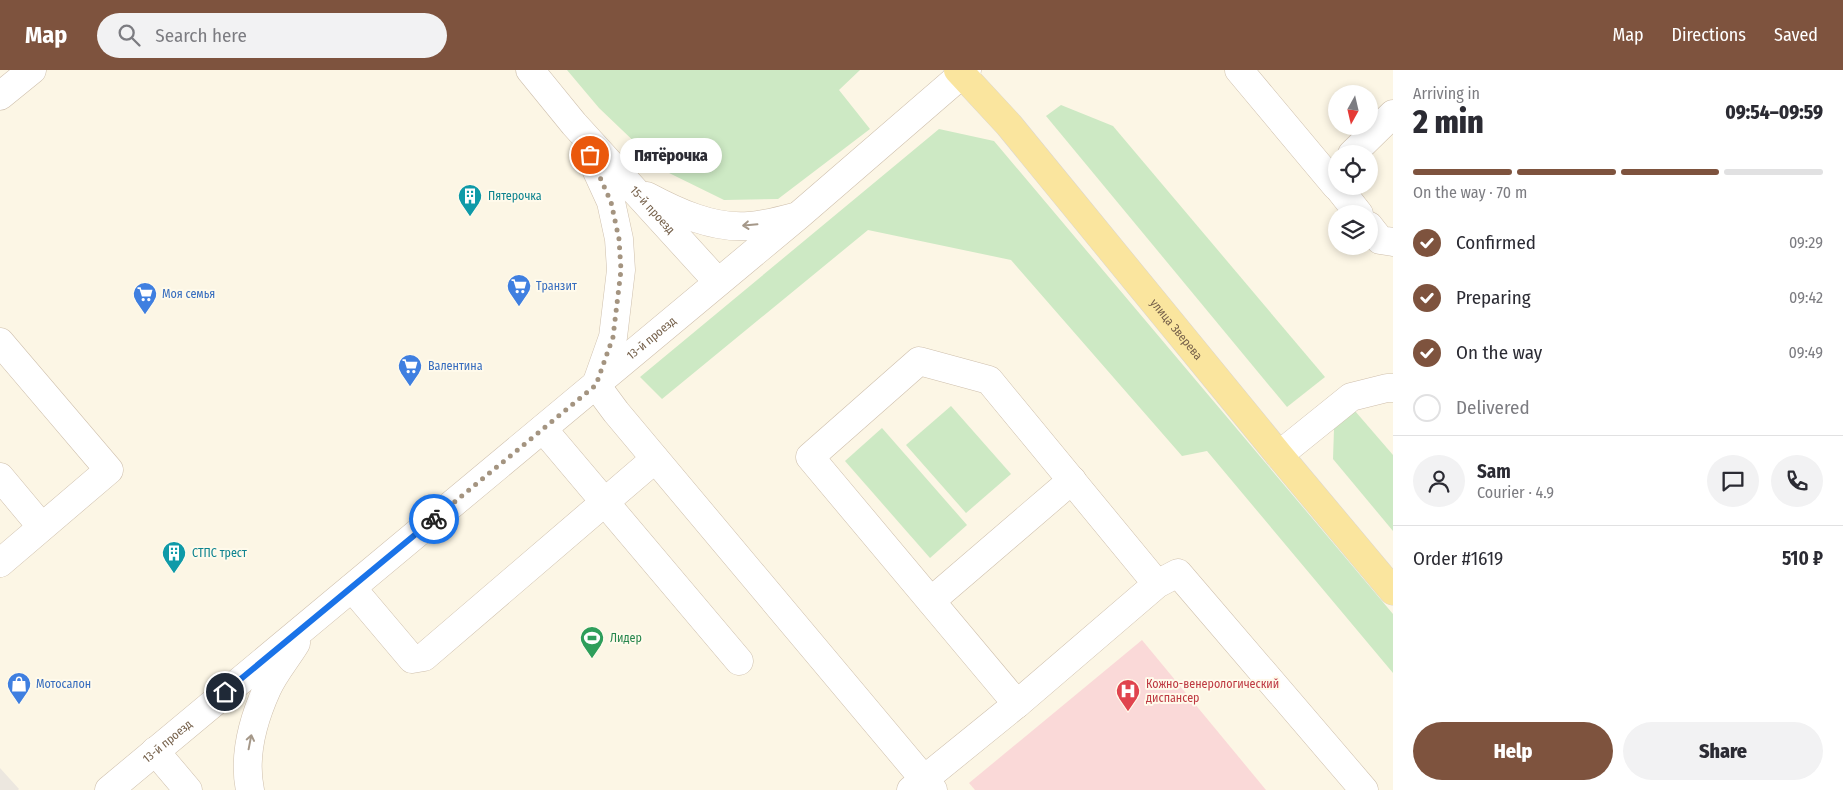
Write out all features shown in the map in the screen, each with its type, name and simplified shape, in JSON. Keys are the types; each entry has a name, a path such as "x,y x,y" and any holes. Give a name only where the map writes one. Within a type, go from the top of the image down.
{"main road":[{"name":"улица Зверева","path":"962,71 1393,591"}],"street":[{"path":"0,96 32,70"},
{"name":"15-й проезд","path":"530,70 574,124 718,282"},
{"path":"1239,70 1328,172"},
{"name":"13-й проезд","path":"109,790 798,216 962,71"},
{"path":"1361,145 1393,114"},
{"path":"574,124 598,170 611,202 619,239 621,270 613,337 596,385 616,412 923,787 1158,584 1178,573 1364,790"},
{"path":"630,187 678,212 712,223 747,226 798,216"},
{"path":"1378,237 1380,240 1393,242"},
{"path":"0,342 109,470 41,526 0,563"},
{"path":"1017,704 810,457 920,361 989,380 1158,584"},
{"path":"1278,454 1351,397 1393,388"},
{"path":"543,429 739,660"},
{"path":"352,588 412,659 424,657 655,459"},
{"path":"0,477 41,526"},
{"path":"931,601 1072,480"},
{"path":"250,790 248,779 249,743 257,714 268,687 310,621"},
{"path":"155,751 188,790"}],"shaded area":[{"name":"Кожно-венерологический диспансер","path":"1142,640 1266,790 975,790 969,783"},
{"path":"0,768 19,789 18,790 0,790"}],"green space":[{"path":"567,70 860,70 839,90 870,129 778,199 724,200 665,171 599,108"},
{"path":"1061,105 1113,126 1325,377 1287,407 1046,116"},
{"path":"939,129 994,141 1393,614 1393,673 1207,451 1182,456 1011,260 868,230 662,399 640,377"},
{"path":"951,406 1011,474 966,513 906,445"},
{"path":"1355,411 1393,455 1393,531 1333,459 1334,429"},
{"path":"882,428 967,525 930,558 845,461"}],"way so far":[{"path":"434,519 596,385 613,337 621,270 619,239 611,202 590,155"}],"place":[{"name":"Пятёрочка","path":"590,155"},
{"name":"Пятерочка","path":"470,217"},
{"name":"Транзит","path":"519,307"},
{"name":"Моя семья","path":"145,315"},
{"name":"Валентина","path":"410,387"},
{"name":"СТПС трест","path":"174,574"},
{"name":"Лидер","path":"592,659"},
{"name":"Мотосалон","path":"19,705"},
{"name":"Кожно-венерологический диспансер","path":"1128,712"}],"route":[{"path":"225,692 434,519"}]}
